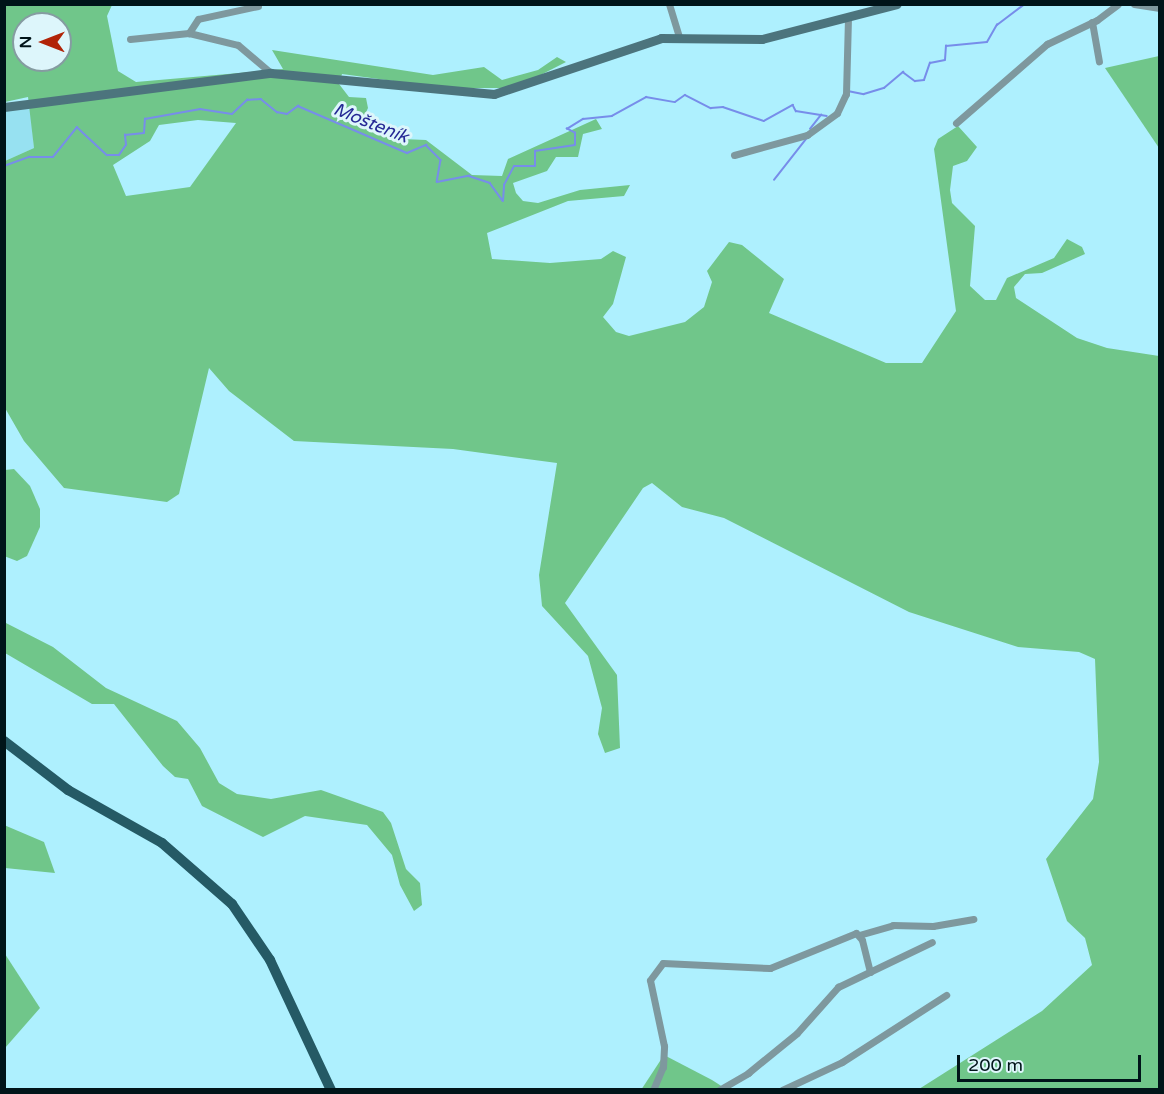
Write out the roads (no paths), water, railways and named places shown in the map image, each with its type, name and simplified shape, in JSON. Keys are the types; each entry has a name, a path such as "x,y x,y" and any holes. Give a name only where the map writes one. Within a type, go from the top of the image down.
{"main road":[{"path":"4,741 68,790 162,843 196,868 232,904 270,960 331,1089"}],"street":[{"path":"669,4 679,36"},
{"path":"4,107 271,73 481,96 522,88 637,45 679,36 755,40 897,4"},
{"path":"956,123 1047,45 1118,4"},
{"path":"1134,4 1160,8"},
{"path":"189,33 198,19 258,6"},
{"path":"734,155 809,134 837,113 846,92 848,18"},
{"path":"1092,21 1099,61"},
{"path":"130,39 189,33 238,45 271,73"},
{"path":"653,1089 663,1067 664,1046 650,980 659,965 668,962 770,968 839,936 859,935 893,925 933,926 973,919"},
{"path":"859,935 870,972"},
{"path":"719,1089 748,1073 797,1033 838,987 932,942"},
{"path":"782,1089 842,1062 946,995"}],"waterway":[{"name":"Mošteník","path":"848,91 864,94 884,88 903,72 915,81 924,80 930,63 945,60 946,46 987,42 997,25 1025,4"},
{"name":"Mošteník","path":"4,166 29,157 53,157 77,127 107,155 119,155 126,145 125,135 144,133 145,119 200,109 232,114 247,100 261,99 277,112 287,114 298,106 407,153 426,145 441,160 437,182 469,176 490,183 503,201 504,185 514,166 535,166 535,151 575,145 575,133 567,129 583,119 612,116 646,97 675,102 685,95 711,108 723,107 764,121 793,105 796,111 827,116"},
{"path":"810,129 821,115"},
{"path":"774,180 806,139"}]}
